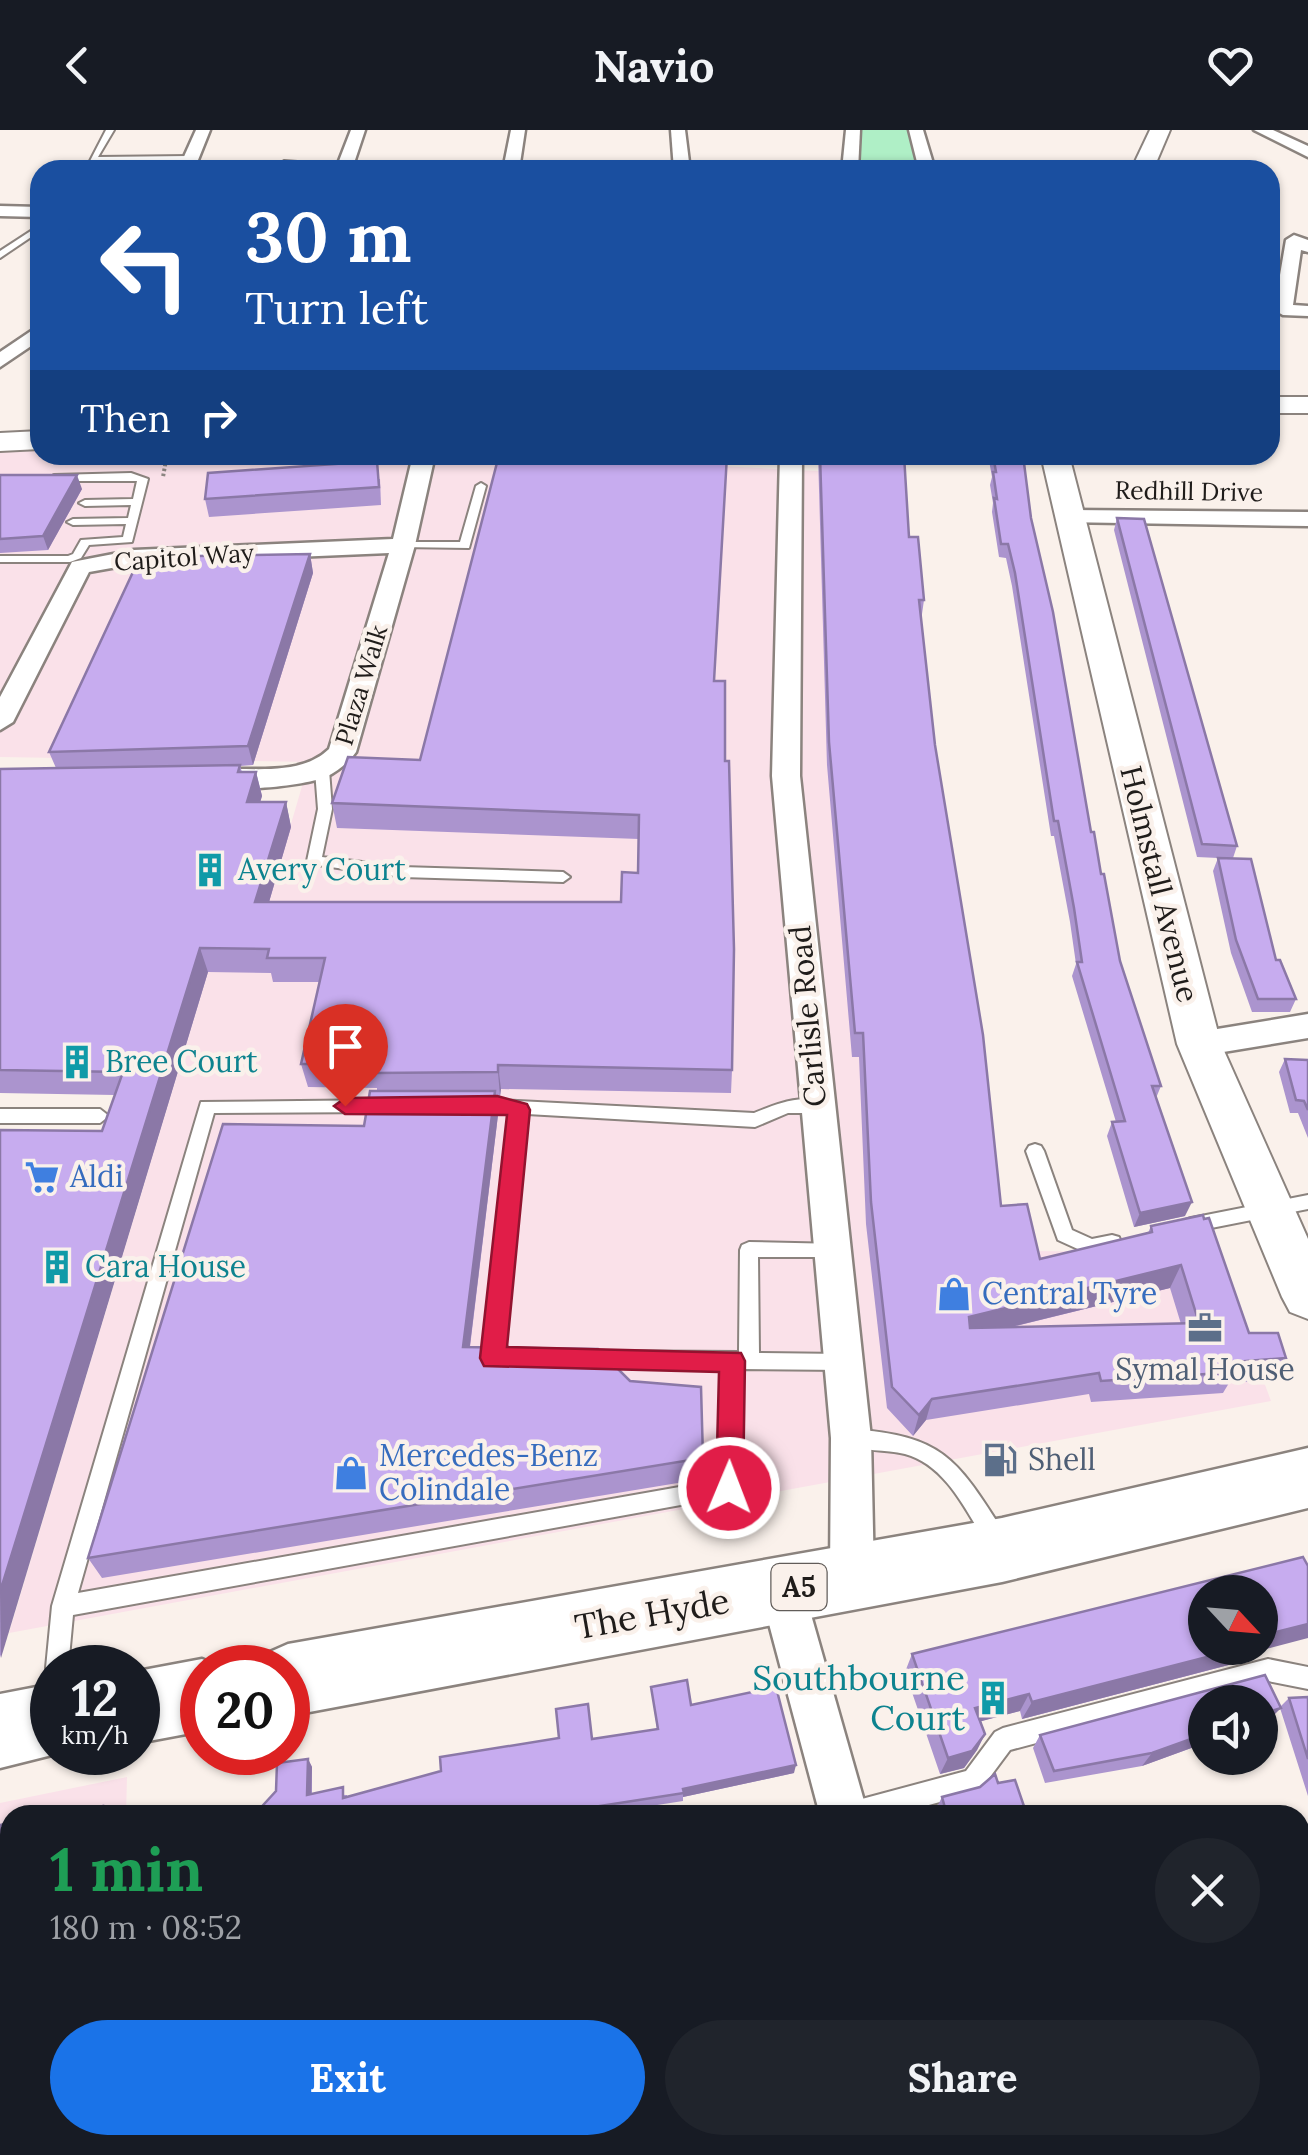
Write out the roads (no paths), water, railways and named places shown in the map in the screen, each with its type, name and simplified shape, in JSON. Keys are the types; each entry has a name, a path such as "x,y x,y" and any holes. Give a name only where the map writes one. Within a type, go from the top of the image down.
{"main road":[{"name":"The Hyde","path":"310,1676 1002,1550 1308,1478"},
{"path":"0,1731 30,1725"}],"street":[{"path":"190,160 204,130"},
{"path":"347,160 358,130"},
{"path":"513,160 518,130"},
{"path":"678,130 681,160"},
{"path":"851,160 853,130"},
{"path":"916,130 924,160"},
{"path":"1146,160 1160,130"},
{"path":"1261,130 1308,152"},
{"path":"0,211 30,212"},
{"path":"1308,246 1294,240 1283,310 1308,310"},
{"path":"0,361 30,342"},
{"path":"1280,405 1308,405"},
{"path":"0,442 30,440"},
{"name":"Plaza Walk","path":"194,778 290,776 322,770 338,757 346,742 403,545 422,465"},
{"name":"Carlisle Road","path":"791,465 786,776 852,1438 852,1576"},
{"name":"Holmstall Avenue","path":"1058,465 1198,1044 1289,1205 1308,1297"},
{"name":"Redhill Drive","path":"1070,517 1308,519"},
{"name":"Capitol Way","path":"0,722 80,567 125,549 403,545"},
{"path":"1198,1044 1308,1026"},
{"path":"782,1590 843,1805"}],"lane":[{"path":"110,130 93,159 112,160"},
{"path":"0,255 30,234"},
{"path":"0,560 70,559 77,556 85,542 125,549 143,479 38,478"},
{"path":"403,545 465,546 481,486"},
{"path":"85,504 137,502"},
{"path":"73,522 132,521"},
{"path":"322,770 326,808 314,860 402,872 563,877"},
{"path":"459,1105 755,1120 786,1107 817,1107"},
{"path":"59,1645 63,1606 207,1107 402,1106"},
{"path":"519,1110 493,1358 532,1358"},
{"path":"0,1116 100,1116"},
{"path":"1035,1151 1064,1235 1091,1247 1127,1239"},
{"path":"1163,1231 1289,1205"},
{"path":"63,1606 729,1488 749,1250 832,1248"},
{"path":"572,1359 844,1362"},
{"path":"852,1438 910,1443 930,1452 956,1480 1002,1550"},
{"path":"884,1805 974,1781 1003,1740 1268,1670 1308,1678"}],"place":[{"name":"Avery Court","path":"210,870"},
{"name":"Bree Court","path":"77,1062"},
{"name":"Aldi","path":"42,1177"},
{"name":"Cara House","path":"57,1267"},
{"name":"Central Tyre","path":"954,1294"},
{"name":"Symal House","path":"1205,1328"},
{"name":"Shell","path":"1000,1460"},
{"name":"Mercedes-Benz Colindale","path":"351,1473"},
{"name":"Southbourne Court","path":"993,1698"}]}
